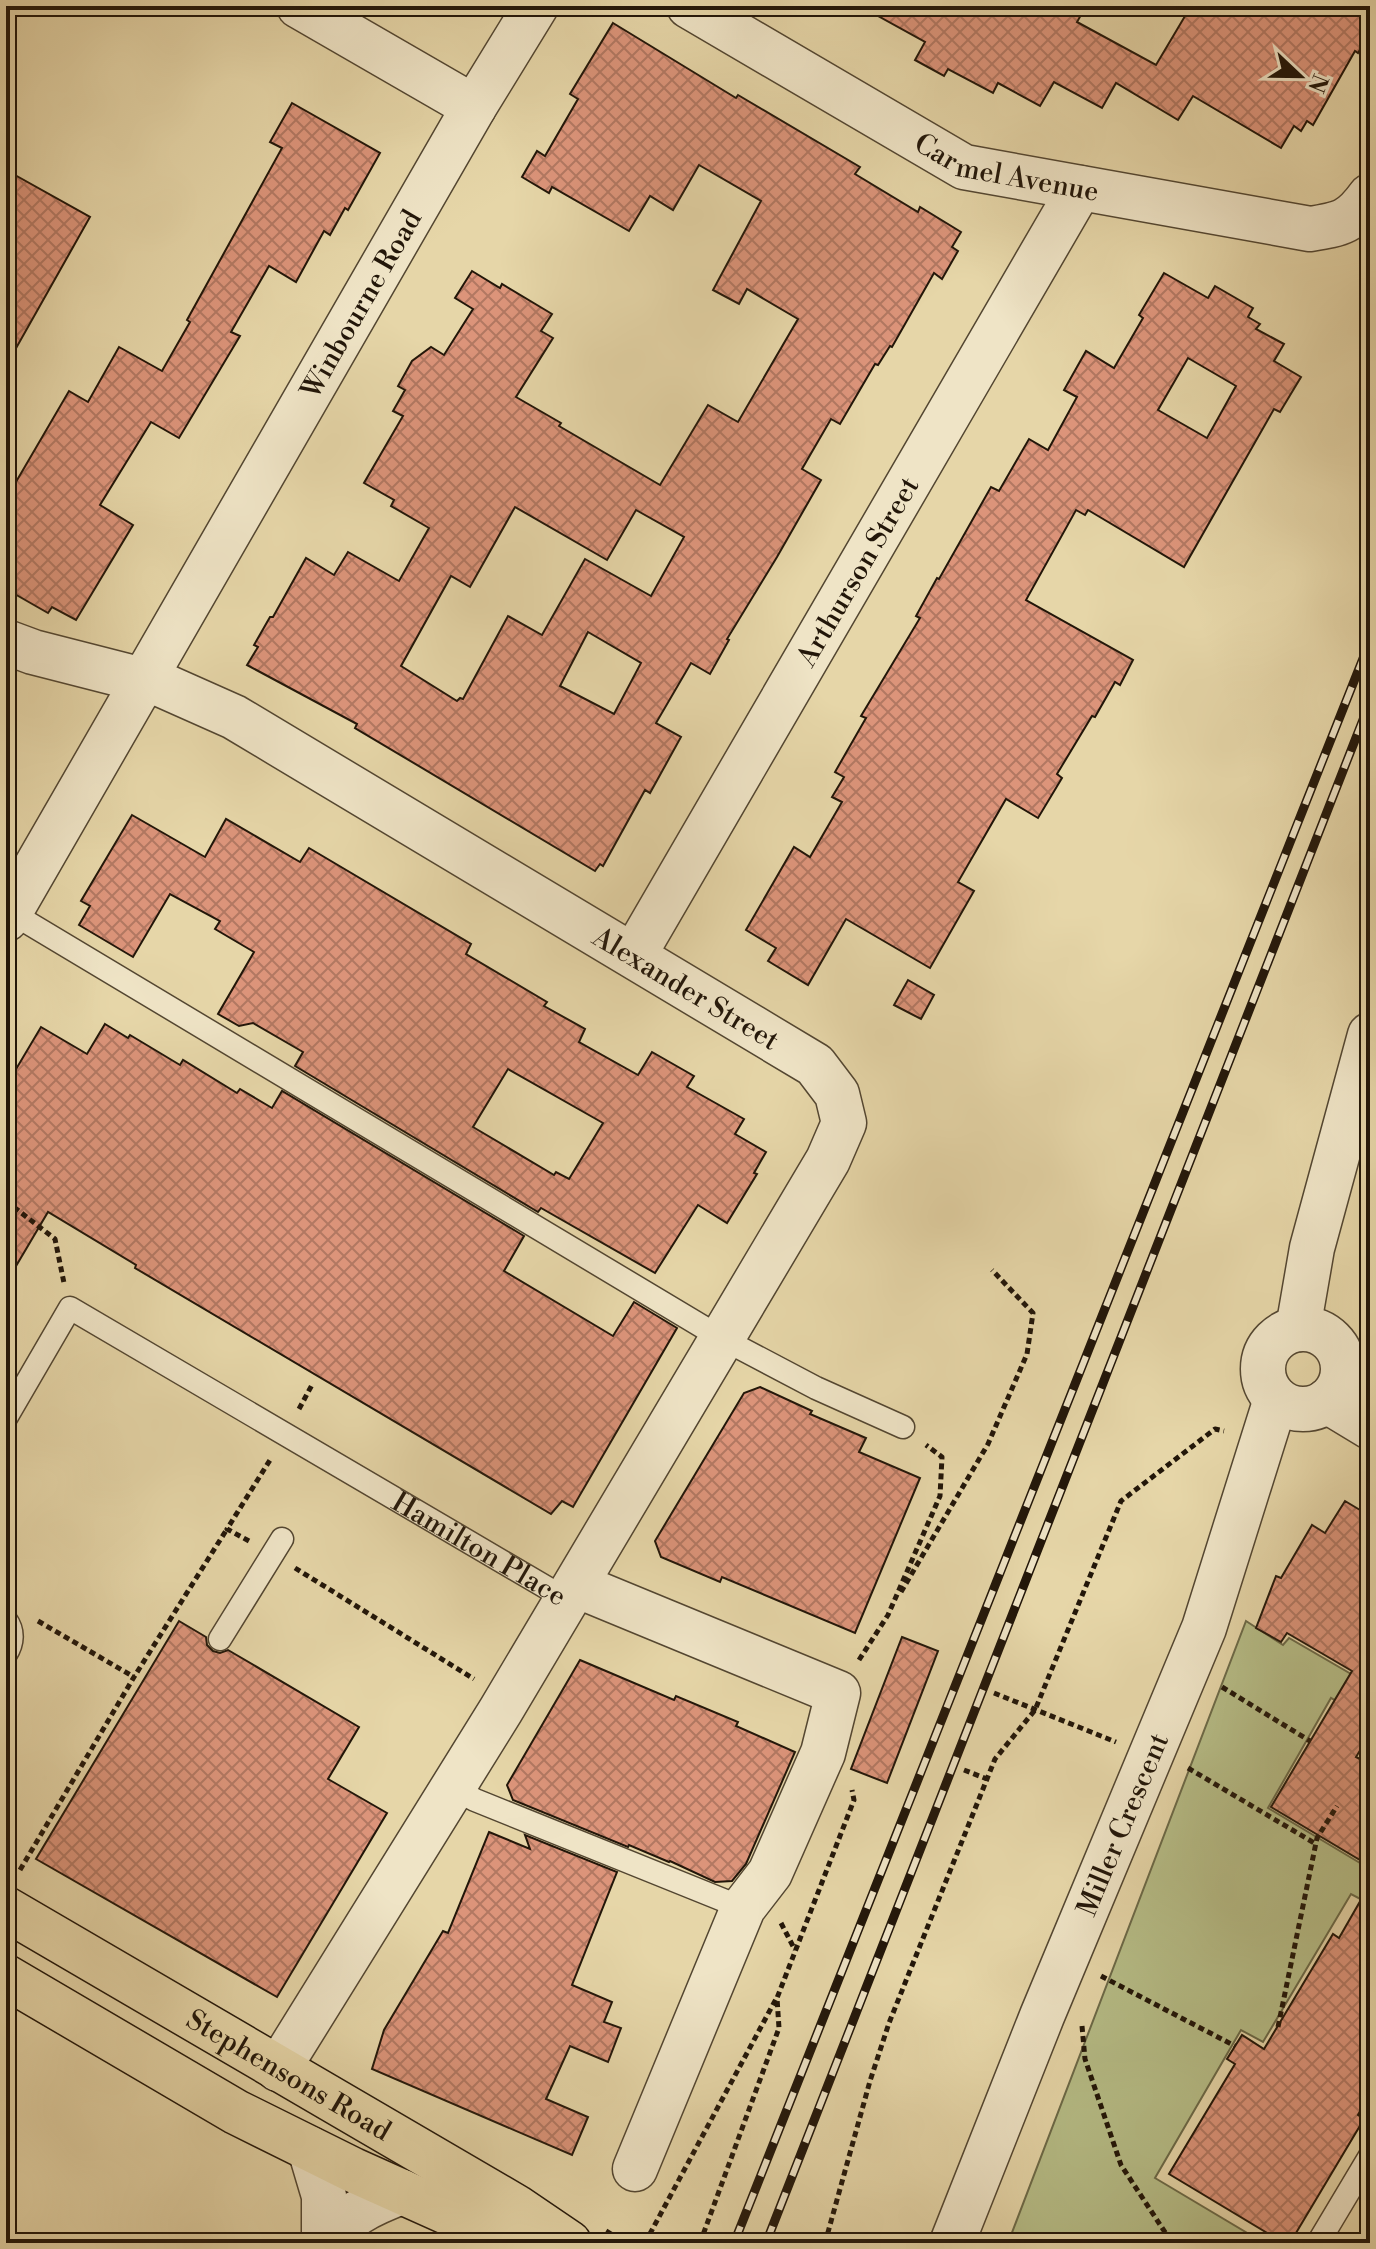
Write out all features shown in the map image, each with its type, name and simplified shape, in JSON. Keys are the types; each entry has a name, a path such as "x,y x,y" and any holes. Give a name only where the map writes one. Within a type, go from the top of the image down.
{"main road":[{"name":"Stephensons Road","path":"13,1889 278,2069 516,2207 569,2243"},
{"name":"Stephensons Road","path":"6,1977 236,2112 516,2243"}],"street":[{"path":"299,6 474,107"},
{"name":"Winbourne Road","path":"8,916 152,679 188,603 474,107 536,6"},
{"name":"Carmel Avenue","path":"689,6 964,167 1310,229 1336,225 1363,205"},
{"name":"Arthurson Street","path":"634,955 1080,188"},
{"name":"Alexander Street","path":"6,642 33,652 152,679 234,717 815,1065 837,1094 844,1123 828,1160 571,1592"},
{"path":"1298,1329 1312,1248 1362,1101 1370,1035"},
{"path":"1298,1329 1310,1329 1331,1339 1356,1367 1344,1371 1336,1393 1327,1401 1301,1410 1287,1407 1276,1399 1263,1376 1263,1363 1274,1340 1285,1332 1298,1329"},
{"name":"Miller Crescent","path":"952,2243 1065,1960 1166,1760 1188,1666 1204,1628 1276,1399"},
{"path":"1327,1401 1370,1427"},
{"name":"Hamilton Place","path":"278,2069 571,1592 838,1693 823,1753 770,1873 743,1908 635,2169"},
{"path":"310,2149 324,2196 324,2242"},
{"path":"324,2242 355,2212 402,2192"}],"lane":[{"path":"8,916 723,1339 816,1388 903,1427"},
{"path":"6,1418 70,1308"},
{"name":"Hamilton Place","path":"70,1308 285,1434 571,1592"},
{"path":"220,1639 277,1547"},
{"path":"6,1620 12,1636 6,1654"},
{"path":"453,1788 475,1800 743,1908"},
{"path":"1318,2243 1370,2156"}],"path":[{"path":"6,1201 55,1239 70,1308"},
{"path":"888,1615 988,1444 1027,1354 1033,1313 992,1270"},
{"path":"13,1889 134,1677 285,1434 313,1383"},
{"path":"825,2243 889,2023 995,1759 1035,1710 1121,1501 1215,1429 1225,1431"},
{"path":"227,1529 277,1547 475,1679"},
{"path":"33,1618 134,1677"},
{"path":"1188,1666 1310,1741"},
{"path":"994,1693 1166,1760 1316,1844"},
{"path":"964,1770 987,1779"},
{"path":"1278,2027 1317,1838 1337,1806"},
{"path":"1065,1960 1109,1979 1235,2046"},
{"path":"645,2243 777,1998"},
{"path":"1082,2024 1085,2059 1121,2165 1172,2243"}],"green space":[{"path":"1246,1621 1283,1645 1289,1638 1370,1685 1370,1721 1331,1698 1268,1808 1370,1869 1370,1904 1351,1894 1263,2042 1241,2030 1155,2178 1264,2243 1008,2243"}],"building":[{"path":"860,6 1086,6 1077,22 1156,65 1191,6 1359,6 1370,13 1370,33 1358,53 1355,51 1313,125 1307,121 1301,131 1294,126 1281,148 1193,96 1178,120 1116,83 1102,108 1054,82 1040,106 998,83 993,93 948,69 944,76 915,60 925,42"},
{"path":"613,23 736,98 738,95 860,167 855,174 918,212 920,207 961,232 952,247 958,251 942,279 934,273 892,347 878,365 875,364 840,424 831,419 802,469 821,480 727,639 710,674 691,663 656,723 681,737 650,793 645,790 603,866 600,864 595,871 355,728 357,724 247,665 258,647 254,645 306,558 334,575 348,552 399,581 429,528 391,506 394,500 364,483 403,416 393,411 405,390 398,386 412,361 431,347 444,355 473,309 455,298 472,271 500,288 502,284 552,314 541,331 553,338 516,397 660,485 708,405 738,422 798,319 747,289 739,304 713,290 761,201 699,165 673,210 650,196 629,231 552,187 549,193 522,177 537,151 545,156 578,99 570,94","holes":["515,507 607,560 636,510 684,537 651,596 585,559 542,635 508,616 463,699 457,701 401,666 451,576 470,587","588,632 641,663 614,714 560,686"]},
{"path":"292,103 380,153 348,210 345,208 330,235 324,231 296,282 269,266 231,332 240,336 179,438 151,422 100,505 133,525 76,620 52,607 48,613 6,589 6,499 69,391 88,402 119,347 162,371 282,148 270,142"},
{"path":"6,170 90,217 6,366"},
{"path":"1164,273 1208,298 1215,286 1253,308 1248,317 1260,324 1256,329 1284,344 1274,361 1301,377 1280,412 1274,409 1184,567 1088,510 1085,515 1076,510 1026,600 1133,660 1120,685 1115,682 1095,717 1092,716 1057,774 1062,778 1038,818 1006,799 958,882 974,891 930,968 846,919 808,985 768,961 776,948 746,930 794,847 810,857 842,802 832,797 844,777 835,772 866,718 861,716 920,618 916,616 991,487 999,491 1029,439 1048,450 1077,397 1064,390 1086,351 1114,368 1143,318 1139,315","holes":["1188,358 1236,386 1207,438 1158,410"]},
{"path":"132,815 205,857 226,819 300,862 309,848 471,944 466,954 547,1002 544,1006 585,1029 579,1042 638,1075 652,1052 694,1076 687,1087 744,1119 735,1134 766,1152 754,1173 757,1174 727,1223 698,1205 655,1273 541,1208 538,1212 295,1066 303,1052 253,1023 239,1026 218,1014 254,952 215,929 220,921 170,894 133,957 79,925 90,906 81,901","holes":["508,1069 603,1123 569,1179 556,1172 554,1175 473,1127"]},
{"path":"908,980 934,995 921,1019 894,1005"},
{"path":"105,1024 180,1065 183,1060 237,1093 240,1089 272,1108 282,1091 524,1236 504,1271 613,1336 634,1302 677,1328 573,1507 562,1501 551,1514 135,1268 136,1265 48,1212 6,1283 6,1086 41,1027 87,1054"},
{"path":"760,1387 812,1411 810,1414 866,1438 859,1452 920,1478 855,1633 722,1577 720,1582 661,1557 655,1541 744,1393"},
{"path":"1345,1501 1370,1516 1370,1734 1356,1757 1370,1764 1370,1866 1271,1807 1352,1671 1287,1633 1281,1642 1256,1628 1276,1576 1281,1578 1312,1525 1325,1533"},
{"path":"179,1621 206,1637 207,1645 213,1651 220,1653 228,1650 359,1727 328,1779 387,1813 277,1997 36,1859"},
{"path":"902,1637 938,1651 887,1783 851,1769"},
{"path":"580,1660 674,1700 676,1696 738,1722 736,1726 795,1752 746,1864 732,1881 715,1882 670,1861 513,1800 507,1785"},
{"path":"489,1832 530,1849 525,1835 617,1872 572,1985 612,2002 604,2022 621,2028 608,2062 570,2046 546,2099 588,2117 572,2155 372,2069 384,2030 443,1931 448,1933"},
{"path":"1370,1884 1370,2094 1358,2115 1364,2119 1290,2243 1284,2243 1169,2174 1235,2064 1227,2059 1242,2035 1264,2049 1333,1934 1339,1938"}],"railway":[{"path":"734,2243 1370,641"},
{"path":"766,2243 1370,702"}]}
